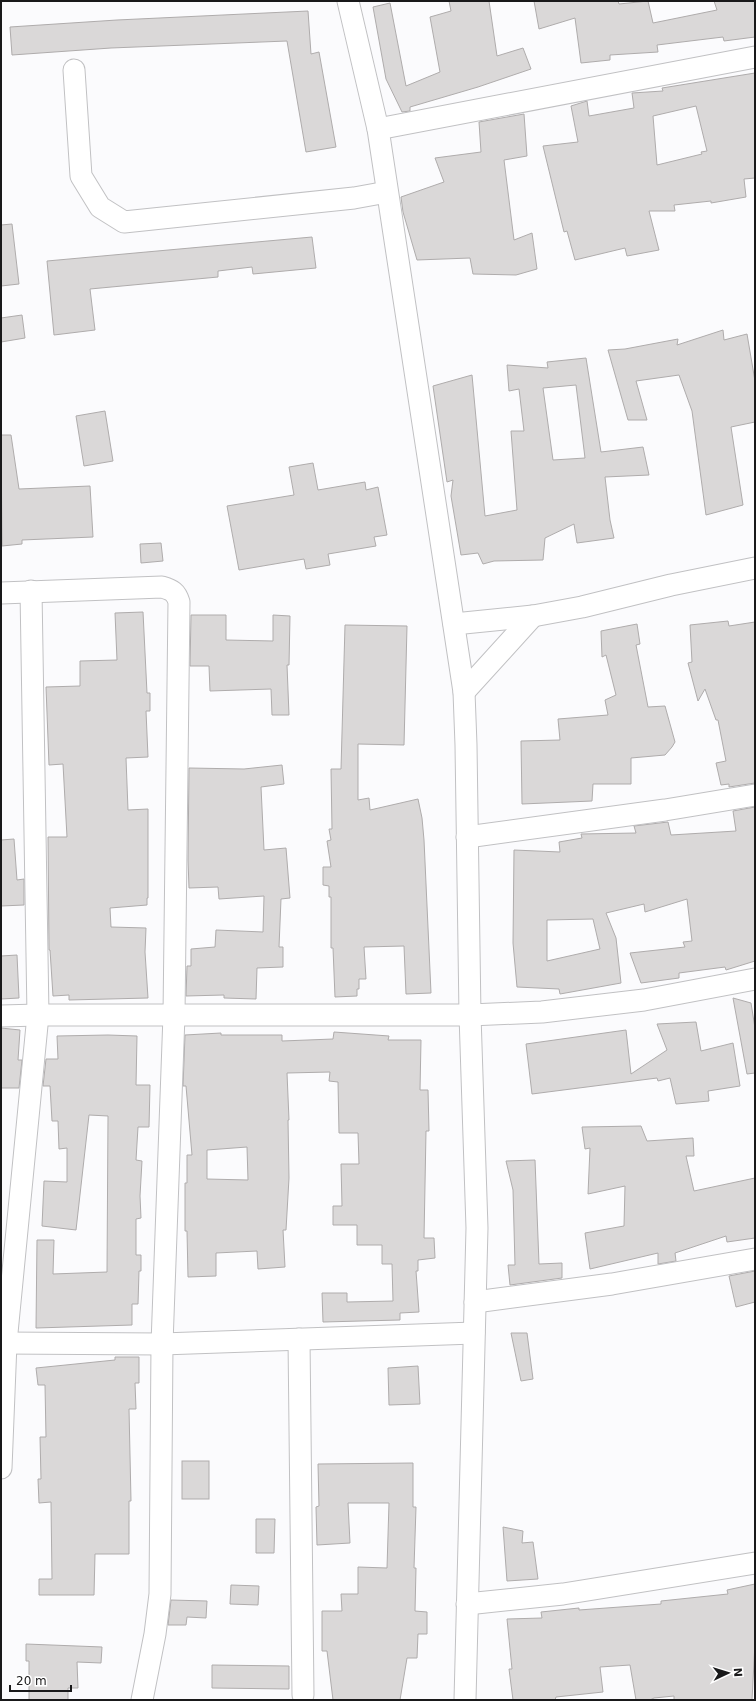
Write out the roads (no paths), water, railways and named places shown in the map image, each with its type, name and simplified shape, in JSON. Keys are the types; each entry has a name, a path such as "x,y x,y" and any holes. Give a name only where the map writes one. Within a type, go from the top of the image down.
{"street":[{"path":"348,1 378,129 464,692 470,1015 477,1228 465,1700"},
{"path":"378,129 755,56"},
{"path":"74,70 81,176 100,207 124,222 354,198 387,192"},
{"path":"454,624 533,616 582,607 671,585 755,568"},
{"path":"1,593 162,587 172,590 177,594 179,602 174,1015 162,1344 160,1594 155,1634 142,1700"},
{"path":"1,1468 4,1342 38,1015 31,591"},
{"path":"464,692 533,616"},
{"path":"467,837 664,810 755,795"},
{"path":"1,1016 470,1015 542,1012 644,1000 755,979"},
{"path":"475,1302 612,1284 755,1259"},
{"path":"4,1342 162,1344 474,1332"},
{"path":"299,1339 303,1694"},
{"path":"467,1604 563,1594 755,1563"}]}
